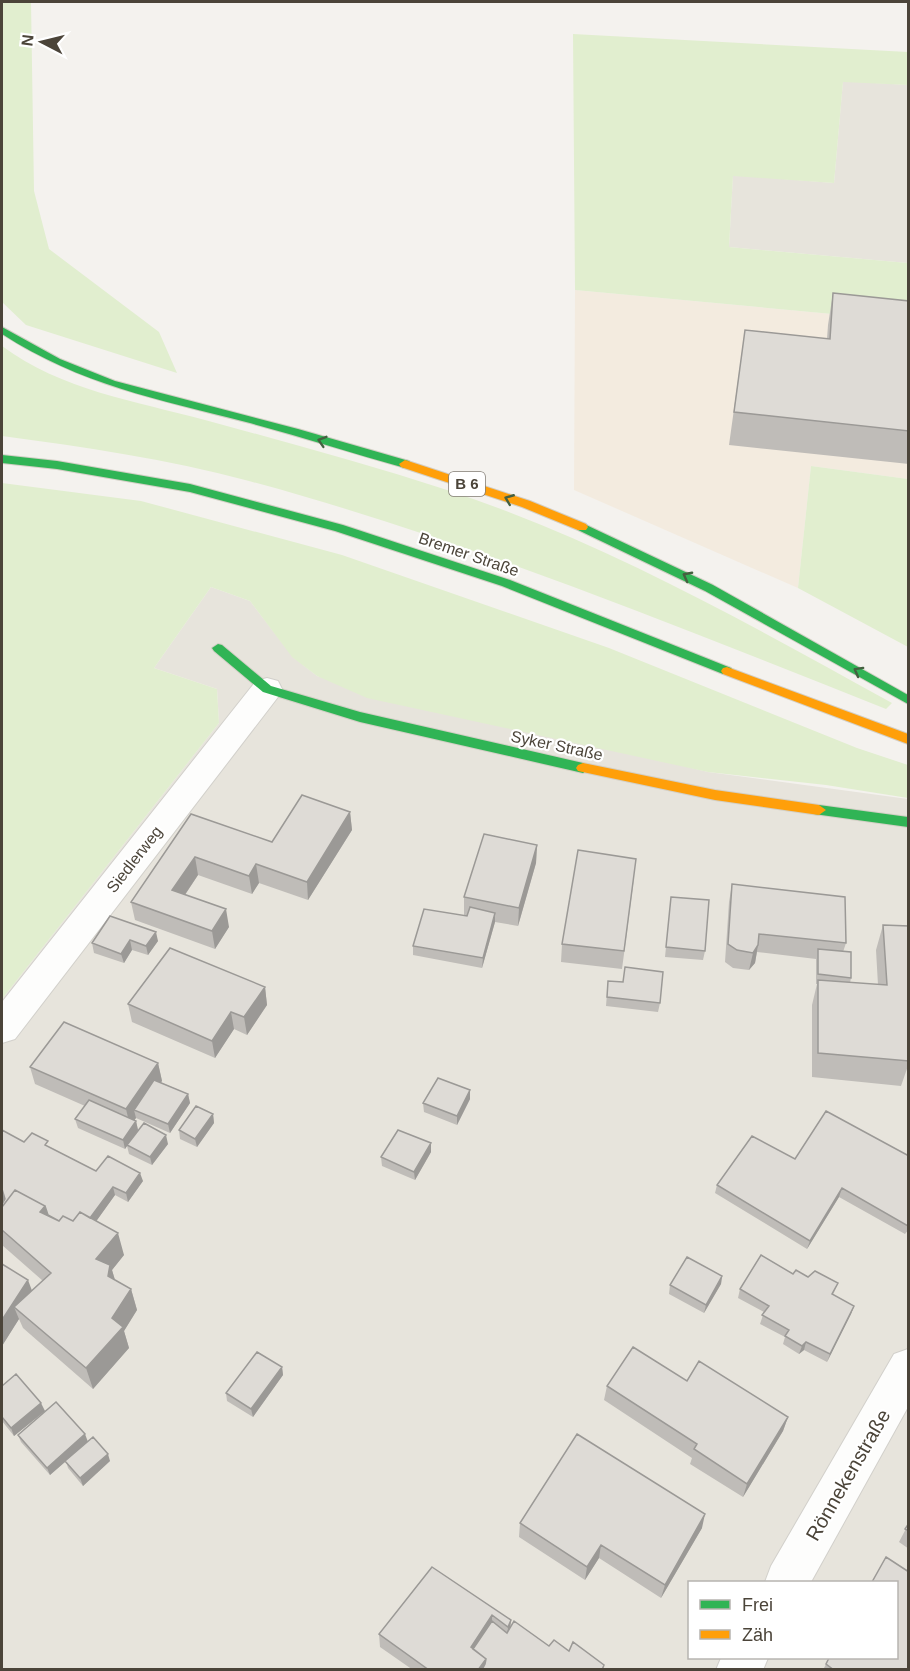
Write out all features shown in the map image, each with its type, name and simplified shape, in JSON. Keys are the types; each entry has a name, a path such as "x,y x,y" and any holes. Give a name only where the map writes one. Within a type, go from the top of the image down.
{"main road":[{"name":"B 6","path":"2,330 20,344 62,367 113,387 261,422 490,491 598,534 685,574 909,700"},
{"name":"Bremer Straße","path":"2,459 57,465 190,488 339,528 506,583 699,661 909,739"},
{"name":"Syker Straße","path":"218,648 267,689 394,725 507,752 715,795 909,822"}],"street":[{"name":"Siedlerweg","path":"2,1028 267,689"},
{"name":"Rönnekenstraße","path":"788,1581 909,1368"}],"shaded area":[{"path":"843,81 908,85 908,263 729,247 733,175 834,183"},
{"path":"575,290 908,321 908,479 811,466 798,588 574,490"},
{"path":"211,587 250,601 293,657 317,676 708,772 908,799 908,1669 2,1669 2,999 219,723 217,689 154,668"}],"green space":[{"path":"2,2 31,2 34,191 49,249 159,332 177,373 26,325 2,302"},
{"path":"573,34 908,52 908,85 843,82 834,183 733,176 729,247 908,263 908,321 575,290"},
{"path":"2,346 25,361 74,384 357,462 505,511 619,559 674,586 892,703 886,709 571,586 331,504 188,466 95,449 2,436"},
{"path":"811,466 908,479 908,647 798,588"},
{"path":"2,483 141,501 342,555 609,648 857,748 908,765 908,798 826,785 708,772 367,698 317,676 292,657 250,601 211,587 154,668 217,689 219,723 2,999"}],"building":[{"path":"833,293 909,301 909,431 734,412 745,330 830,339"},
{"path":"302,795 350,812 307,882 256,864 249,876 195,857 172,890 226,909 212,931 131,902 191,814 272,842"},
{"path":"484,834 537,845 519,908 464,897"},
{"path":"578,850 636,859 624,951 562,944"},
{"path":"732,884 845,897 846,943 759,934 758,945 753,953 737,950 728,944"},
{"path":"671,897 709,900 705,951 666,947"},
{"path":"470,907 495,913 483,958 413,946 424,909 467,916"},
{"path":"110,916 156,932 146,946 130,940 121,954 92,943"},
{"path":"883,925 909,926 909,1061 818,1053 818,980 887,985"},
{"path":"170,948 265,987 244,1017 231,1012 212,1041 128,1004"},
{"path":"818,949 851,952 851,978 818,974"},
{"path":"625,967 663,972 660,1003 607,997 608,981 623,982"},
{"path":"64,1022 158,1063 126,1109 30,1067"},
{"path":"438,1078 470,1090 457,1116 423,1103"},
{"path":"154,1080 188,1094 168,1124 134,1110"},
{"path":"89,1100 136,1121 123,1140 75,1119"},
{"path":"196,1106 213,1114 195,1139 179,1130"},
{"path":"826,1111 909,1156 908,1226 842,1188 810,1241 717,1185 752,1136 795,1159"},
{"path":"144,1123 166,1135 150,1157 127,1145"},
{"path":"2,1130 24,1142 32,1133 48,1141 45,1145 96,1171 108,1156 140,1173 126,1193 113,1187 90,1218 80,1212 73,1221 63,1216 59,1221 48,1215 45,1206 15,1190 2,1207 5,1199 2,1189"},
{"path":"398,1130 431,1143 414,1172 381,1157"},
{"path":"15,1190 45,1206 40,1212 59,1221 63,1216 73,1221 80,1212 118,1233 96,1259 110,1265 108,1276 131,1289 112,1318 123,1327 86,1368 14,1307 51,1273 2,1230 2,1207"},
{"path":"761,1255 793,1274 796,1270 808,1277 815,1271 838,1283 832,1294 854,1306 830,1354 806,1342 802,1346 785,1336 789,1330 762,1315 769,1306 740,1289"},
{"path":"687,1257 722,1276 706,1305 670,1285"},
{"path":"2,1264 28,1280 2,1320"},
{"path":"633,1347 687,1381 699,1361 788,1417 747,1484 694,1449 697,1444 607,1386"},
{"path":"257,1352 282,1367 251,1409 226,1393"},
{"path":"16,1374 41,1403 11,1428 2,1417 2,1386"},
{"path":"56,1402 85,1434 47,1468 18,1435"},
{"path":"577,1434 705,1514 665,1585 601,1545 587,1567 520,1523"},
{"path":"93,1437 108,1454 80,1478 65,1461"},
{"path":"886,1557 909,1572 909,1670 834,1670 826,1664 828,1659 898,1659 898,1581 873,1581"},
{"path":"432,1567 511,1620 508,1627 492,1615 471,1647 486,1659 478,1670 429,1670 379,1634"},
{"path":"492,1621 507,1633 514,1621 549,1646 554,1640 569,1651 573,1642 604,1665 602,1670 482,1670 486,1659 473,1649"}],"traffic: fast":[{"path":"2,330 57,362 111,383 405,464"},
{"path":"2,459 57,465 190,488 339,528 506,583 727,671"},
{"path":"582,527 709,588 908,700"},
{"path":"218,648 267,689 360,717 583,768"},
{"path":"819,810 908,822"}],"traffic: slow":[{"path":"405,464 526,504 582,527"},
{"path":"727,671 908,739"},
{"path":"583,768 715,795 819,810"}]}
